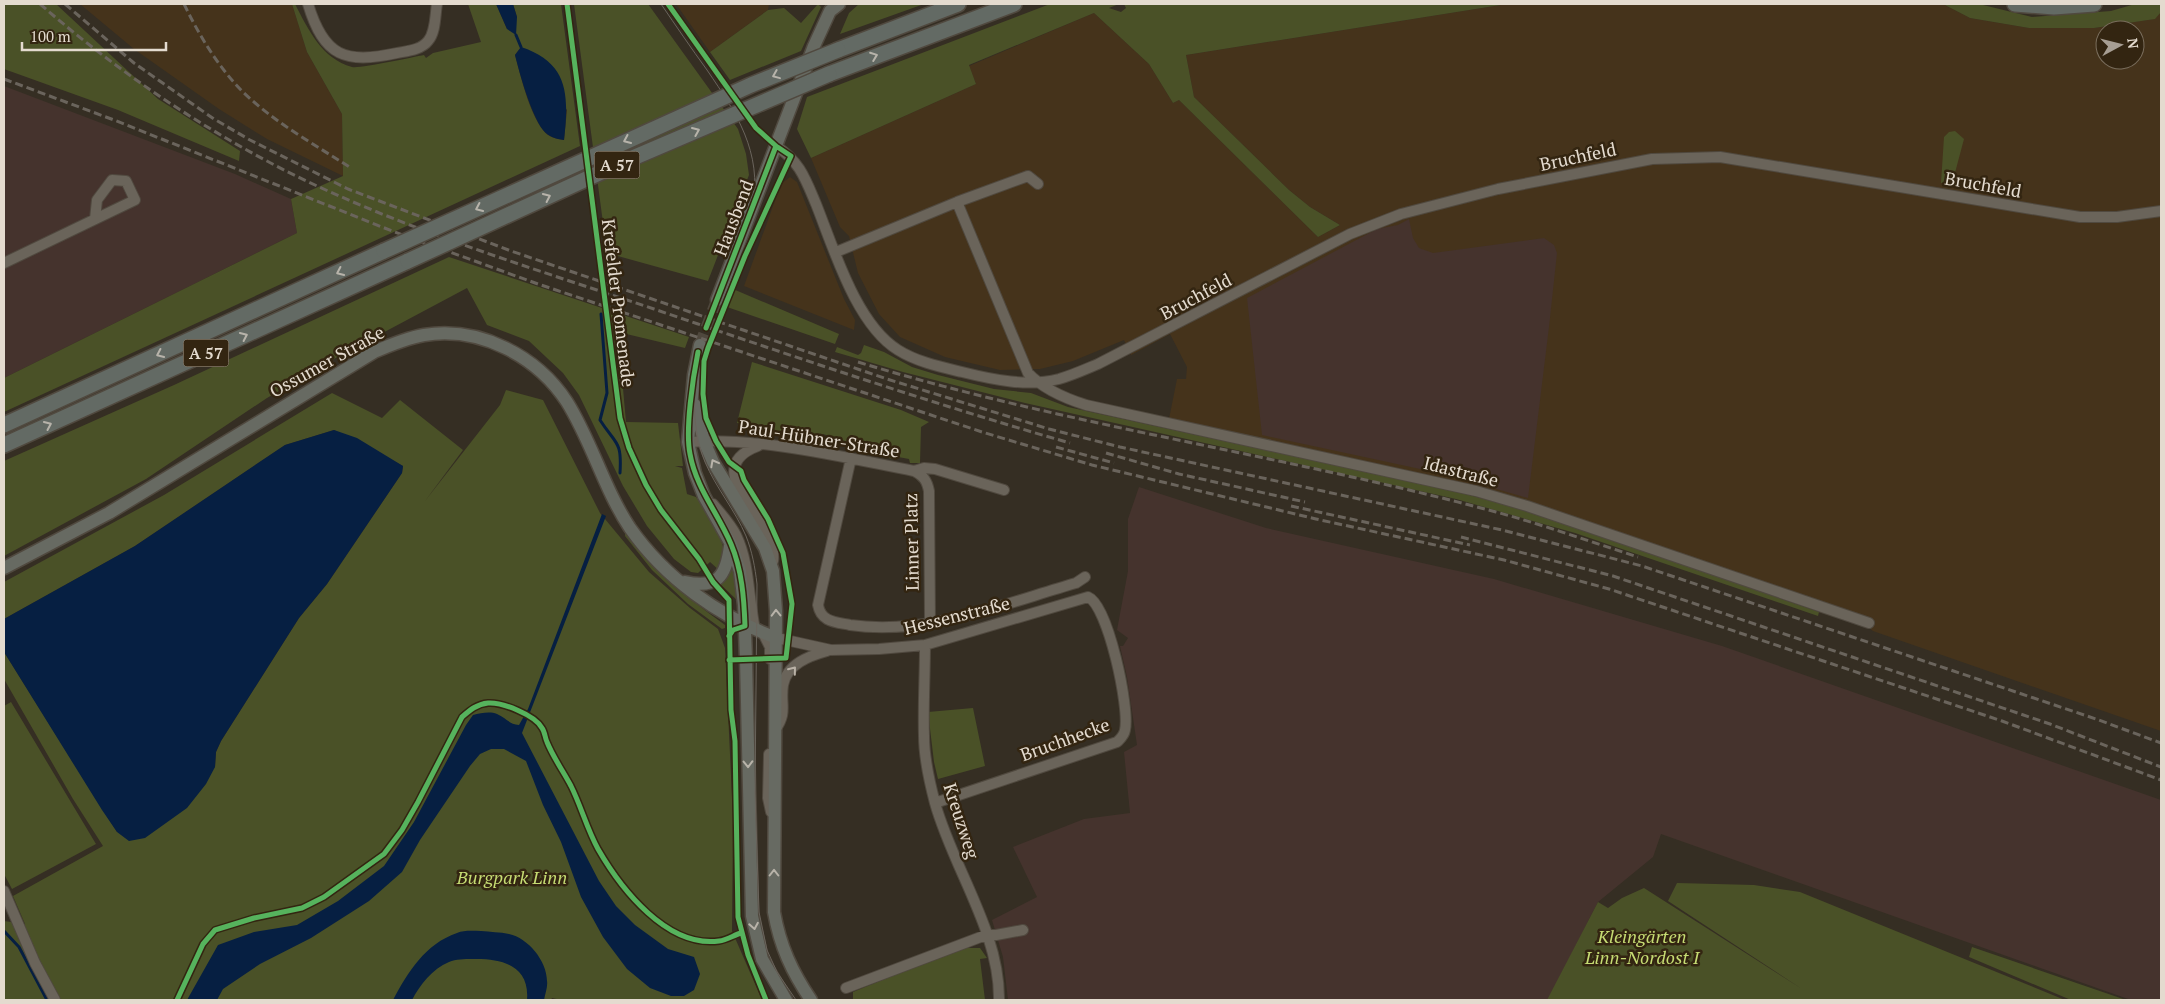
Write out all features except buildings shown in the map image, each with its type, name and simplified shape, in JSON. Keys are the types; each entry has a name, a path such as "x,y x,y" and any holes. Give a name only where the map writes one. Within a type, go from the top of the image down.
{"highway":[{"name":"A 57","path":"4,425 751,85 958,4"},
{"name":"A 57","path":"4,445 622,163 829,74 1014,4"},
{"path":"2015,4 2054,7 2094,4"}],"main road":[{"name":"Hausbend","path":"717,300 824,21 830,11 839,4"},
{"name":"Ossumer Straße","path":"4,568 110,513 374,352 424,335 443,334 484,339 503,346 536,367 550,380 567,402 625,519 650,554 679,581 754,629 777,638"},
{"path":"700,345 694,378 688,442 695,473 702,492 731,544 740,570 743,591 754,629 752,916 762,959 786,1000"},
{"path":"694,378 694,403 704,441 713,462 765,548 772,567 775,588 777,638 774,912 777,930 791,969 811,1000"},
{"path":"679,581 701,586 713,582 722,575 727,564 731,544"}],"street":[{"path":"308,4 320,34 331,48 345,56 361,59 422,46 429,40 432,33 437,4"},
{"name":"Bruchfeld","path":"776,146 791,156 804,177 853,293 868,320 886,341 898,350 916,359 948,369 1005,381 1037,382 1059,379 1098,364 1350,234 1386,219 1478,194 1652,159 1720,156 2080,217 2117,217 2161,211"},
{"path":"836,252 957,202 1028,176 1038,184"},
{"path":"957,202 1028,372 1037,382"},
{"path":"4,262 95,219"},
{"name":"Idastraße","path":"1037,382 1086,405 1493,496 1869,623"},
{"name":"Paul-Hübner-Straße","path":"688,442 704,441 760,445 851,458 914,471"},
{"path":"760,445 738,457 733,473 736,483 758,518 771,545 774,556 772,567"},
{"path":"851,458 818,605 820,614 824,618 835,622 880,627 904,627 930,623 1076,583 1085,577"},
{"name":"Linner Platz","path":"914,471 924,468 935,468 1004,490"},
{"name":"Linner Platz","path":"914,471 922,475 927,481 930,491 930,623"},
{"path":"702,492 727,520 736,535 744,558 754,629 770,647 768,798 775,830"},
{"name":"Hessenstraße","path":"777,638 831,650 879,649 925,645 1088,597"},
{"name":"Bruchhecke","path":"935,803 1117,742 1122,737 1126,728 1126,716 1118,667 1101,610 1093,599 1088,597"},
{"name":"Kreuzweg","path":"925,645 924,737 935,803 995,960 999,1000"},
{"name":"Hessenstraße","path":"775,730 782,720 783,684 790,670 805,659 831,650"},
{"path":"4,891 35,963 55,1000"},
{"path":"846,988 986,935 1023,930"}],"shaded area":[{"path":"80,4 292,4 307,52 342,114 343,176 267,139 219,109 134,49"},
{"path":"676,4 769,4 768,10 710,52"},
{"path":"1507,4 1943,4 1970,18 2029,28 2095,28 2095,70 2145,70 2145,20 2154,19 2161,12 2161,731 1873,631 1851,613 1529,501 1477,487 1169,419 1177,379 1186,379 1187,367 1170,334 1131,355 1124,340 1073,361 1040,369 1000,370 945,357 900,337 879,314 858,273 849,236 840,227 811,158 976,84 969,66 1094,13 1149,64 1173,103 1179,100 1318,237 1340,225 1310,207 1289,190 1194,97 1186,55"},
{"path":"4,86 235,174 291,199 297,233 4,378"},
{"path":"790,177 797,182 844,299 855,320 854,330 744,286 781,184"},
{"path":"1409,219 1413,238 1419,248 1433,253 1544,238 1554,245 1557,253 1528,498 1448,475 1262,435 1247,298 1377,229 1398,225"},
{"path":"1139,487 1266,528 1494,579 1722,646 2161,800 2161,1000 2131,1000 1661,834 1653,857 1598,902 1548,1000 1008,1000 1003,957 992,920 1037,897 1013,847 1084,819 1130,813 1124,752 1137,745 1127,677 1120,646 1123,646 1128,638 1117,630 1128,571 1128,519"}],"green space":[{"path":"4,4 56,4 158,99 240,151 239,161 118,110 4,69"},
{"path":"292,4 295,4 311,33 324,50 341,63 357,67 424,55 426,58 433,53 481,42 468,4 496,4 507,29 517,17 513,4 561,4 580,146 4,412 4,378 297,233 291,199 343,176 342,114 307,52","holes":["521,47 567,110 564,140 547,134 538,123 526,94 515,55"]},
{"path":"574,4 648,4 738,129 746,154 749,175 708,281 607,253"},
{"path":"818,4 821,7 801,51 730,80 710,52 768,10 784,8 801,23"},
{"path":"859,4 924,4 840,34 849,13"},
{"path":"1050,4 1119,4 1109,8 1121,12 1126,8 1124,4 1507,4 1186,55 1194,97 1289,190 1310,207 1340,225 1318,237 1179,100 1173,103 1149,64 1094,13 969,65 976,84 811,158 797,129 807,97"},
{"path":"1943,4 1979,4 2032,17 2111,11 2135,4 2161,4 2161,12 2155,19 2095,20 2094,28 2029,28 1970,18"},
{"path":"1955,131 1964,139 1952,184 1941,183 1944,137 1949,132"},
{"path":"449,257 689,337 685,348 618,332 626,422 678,423 683,466 675,466 682,468 687,494 696,497 709,515 722,543 725,555 720,571 710,562 698,573 691,572 674,559 647,526 623,486 579,395 563,373 529,341 487,325 467,288 330,361 267,398 146,479 4,556 4,461 174,385"},
{"path":"733,289 839,334 835,344 727,307"},
{"path":"864,345 884,352 912,367 994,389 1031,393 1068,407 1458,492 1525,510 1819,612 1818,616 1575,533 1456,499 1025,403 903,372 835,352 837,347 858,355 861,353"},
{"path":"752,362 901,410 929,422 921,427 920,463 910,463 909,459 893,456 892,459 886,457 886,454 823,434 821,440 737,423"},
{"name":"Burgpark Linn","path":"506,390 543,400 600,513 649,572 690,608 718,629 725,648 733,818 732,931 762,1000 561,1000 552,998 551,1000 4,1000 4,921 25,924 13,896 103,846 73,799 4,679 4,652 117,832 215,767 216,752 221,741 299,618 327,584 402,473 403,466 334,430 285,445 135,546 4,619 4,582 164,495 332,393 382,418 400,400 463,450 425,501 500,405"},
{"path":"625,531 659,571 725,625 725,628 722,629 688,604 652,570 625,536"},
{"path":"731,567 734,567 738,601 719,583"},
{"path":"11,702 96,844 12,889 4,874 4,706"},
{"path":"973,708 985,766 938,779 928,712"},
{"name":"Kleingärten Linn-Nordost I","path":"1677,883 1754,885 1800,892 2065,1000 1547,1000 1598,902 1608,908 1622,898 1644,888 1802,989 1668,901"},
{"path":"967,945 969,948 980,948 987,958 980,959 985,1000 853,1000 853,992"},
{"path":"1972,947 2126,1000 2071,1000 1969,957"}],"water":[{"path":"496,4 513,4 517,17 516,35 507,29"},
{"path":"521,47 549,62 557,72 565,95 566,124 564,140 553,137 545,132 534,114 515,55"},
{"path":"334,430 357,438 403,466 402,473 327,584 299,618 221,741 216,752 215,767 206,784 187,808 145,838 129,841 117,832 102,810 4,652 4,619 135,546 285,445"},
{"path":"602,514 606,516 522,733 599,881 616,906 635,925 668,949 694,957 700,974 694,990 684,996 671,996 650,988 627,969 603,937 581,897 561,842 543,805 526,761 504,749 491,749 480,754 470,766 420,840 402,872 369,901 311,938 260,964 223,989 217,1000 187,1000 218,945 254,932 297,925 338,901 384,866 414,822 473,715 494,713 519,725 528,709"},
{"path":"460,932 506,933 516,936 535,951 546,973 547,986 544,1000 527,1000 527,988 524,979 519,971 512,966 493,960 460,959 443,965 432,973 412,1000 393,1000 411,969 436,944"}],"waterway":[{"path":"516,35 521,47"},
{"path":"601,314 607,393 600,420 619,448 620,473"},
{"path":"4,931 19,947 47,1000"}],"tunnel":[{"path":"700,345 717,300"}],"tram line":[{"path":"661,4 728,102 745,134 754,168 755,187 750,219 743,243 719,301"},
{"path":"702,346 694,404 700,448 709,472 746,536 753,559 757,584 755,794 759,912 767,950 777,972 796,1000"}],"railway":[{"path":"40,4 100,53 163,99 263,159 341,197 429,232 519,264 861,379 1070,443"},
{"path":"65,4 134,63 214,119 250,140 348,189 511,251 887,379 1049,429 1120,447 1502,530 1642,566 2096,719 2161,743"},
{"path":"184,4 209,49 224,70 253,102 308,141 351,168"},
{"path":"4,79 114,120 392,231 538,284 982,432 1092,465 1316,519 1504,560 1609,589 2002,721 2161,780"},
{"path":"858,362 937,384 1096,423 1417,492 1514,517 1638,557"},
{"path":"1056,447 1114,463"},
{"path":"1106,453 1179,474 1305,502"},
{"path":"1291,506 1470,545"},
{"path":"1461,537 1613,576 2050,724 2161,767"}],"cycle path":[{"name":"Krefelder Promenade","path":"567,4 620,418 629,448 646,485 661,510 699,559 713,582 729,600 731,710 735,741 738,917 748,955 766,1000"},
{"path":"668,4 756,128 776,146 791,156 745,256 704,361 703,394 706,418 716,441 729,462 741,471 744,480 768,519 783,553 792,604 786,658 729,660"},
{"path":"706,328 776,146"},
{"path":"698,352 690,403 688,431 690,454 702,489 731,544 740,574 745,626 733,630 729,636"},
{"path":"177,1000 203,944 215,930 254,918 302,908 324,897 384,854 402,830 418,802 462,717 477,706 488,703 518,710 533,718 542,728 552,753 575,794 598,849 619,881 648,913 664,926 681,935 700,941 719,941 741,933"}]}
